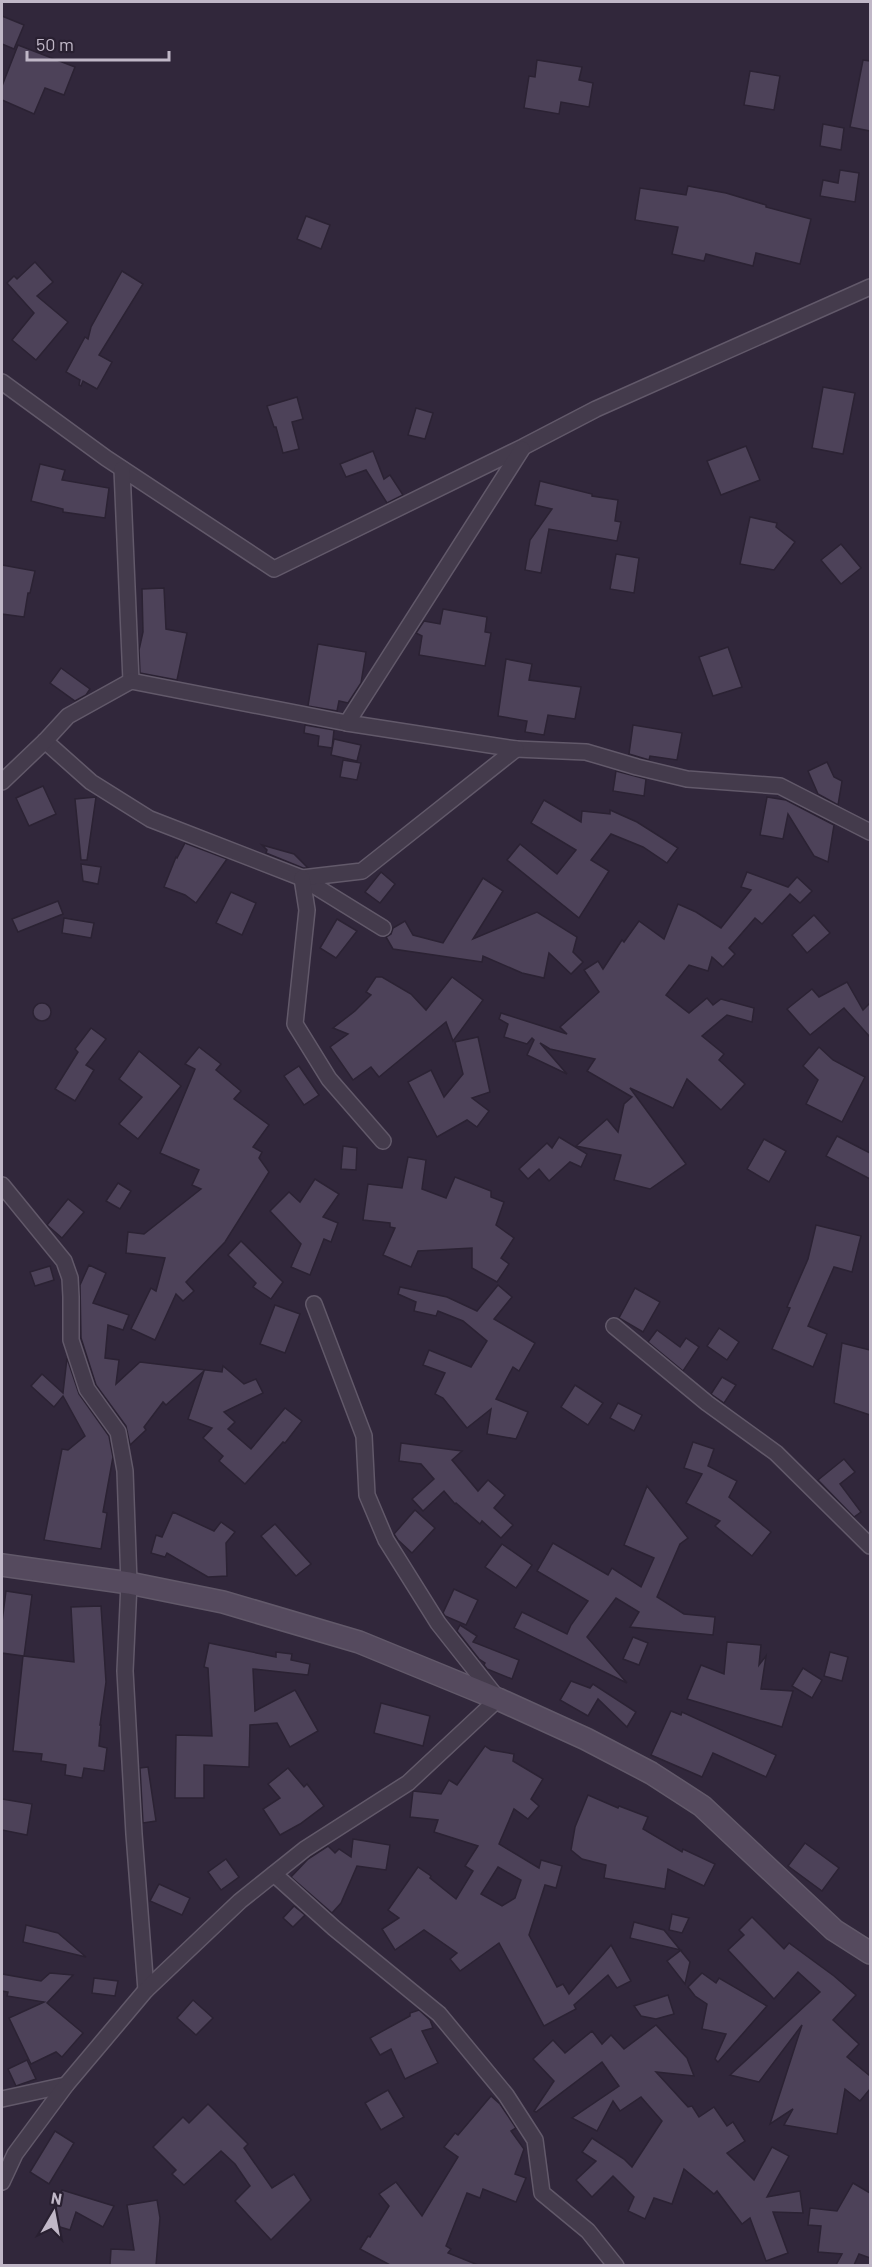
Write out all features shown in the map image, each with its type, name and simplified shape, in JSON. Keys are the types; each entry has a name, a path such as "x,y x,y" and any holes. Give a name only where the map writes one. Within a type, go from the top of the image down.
{"street":[{"path":"2,382 122,469 274,569 596,409 870,287"},
{"path":"347,723 523,447"},
{"path":"122,469 130,681"},
{"path":"2,782 68,716 130,681 347,723 516,748 586,752 687,779 780,786 870,832"},
{"path":"45,741 91,782 150,819 302,878 383,928"},
{"path":"302,878 362,871 516,748"},
{"path":"302,878 307,910 295,1024 329,1079 383,1141"},
{"path":"2,1185 64,1261 71,1297 71,1341 87,1389 118,1432 125,1470 129,1583 125,1671 146,1990"},
{"path":"314,1304 364,1436 367,1495 386,1540 438,1623 498,1699"},
{"path":"614,1326 707,1403 776,1453 870,1546"},
{"path":"2,1565 129,1583 223,1602 359,1642 498,1699 633,1763 702,1806 834,1930 870,1953"},
{"path":"2,2182 15,2154 66,2085 146,1990 240,1901 304,1849 408,1783 498,1699"},
{"path":"274,1874 334,1928 439,2014 506,2096 535,2140 542,2193 588,2231 616,2265"},
{"path":"2,2099 66,2085"}],"building":[{"path":"2,16 24,25 14,49 2,44"},
{"path":"18,45 75,67 64,95 45,88 34,114 2,100 2,86"},
{"path":"537,60 582,67 579,80 593,83 589,107 561,102 559,114 524,108 529,76 535,77"},
{"path":"863,60 870,61 870,131 850,127"},
{"path":"750,71 780,76 774,110 744,105"},
{"path":"823,124 844,128 841,150 820,146"},
{"path":"840,170 859,173 855,202 820,196 823,180 838,183"},
{"path":"688,186 726,193 811,219 800,264 756,253 753,266 706,254 704,261 672,254 678,227 635,220 640,188 686,195"},
{"path":"306,216 330,225 321,249 297,239"},
{"path":"35,262 53,282 37,296 68,322 36,360 12,340 34,313 7,283 14,276 17,279"},
{"path":"122,271 143,284 99,355 112,362 97,389 83,381 81,386 79,385 80,380 66,372 85,337 88,339 91,327"},
{"path":"823,387 855,393 843,454 812,448"},
{"path":"297,397 303,419 292,422 299,449 283,453 267,406"},
{"path":"416,408 433,413 425,439 408,435"},
{"path":"746,446 760,480 721,495 707,461"},
{"path":"373,451 384,479 390,475 403,495 387,503 366,470 346,477 340,464"},
{"path":"40,464 65,470 62,480 109,488 105,518 63,512 63,509 31,501"},
{"path":"540,481 592,494 592,496 618,500 615,521 621,522 617,541 549,529 541,573 525,570 530,540 552,509 535,505"},
{"path":"750,517 777,523 776,527 795,542 774,570 740,564"},
{"path":"841,544 861,568 841,584 821,560"},
{"path":"616,554 639,558 634,593 610,589"},
{"path":"2,565 35,571 24,617 2,614"},
{"path":"164,588 166,629 187,633 177,680 140,673 139,650 143,632 142,589"},
{"path":"443,609 487,617 485,632 491,633 485,666 419,655 422,636 416,633 424,621 440,624"},
{"path":"318,644 366,652 361,683 348,703 339,701 337,711 308,706"},
{"path":"728,647 742,687 713,696 699,657"},
{"path":"506,659 532,664 529,680 581,687 575,719 548,715 544,735 525,732 527,721 498,716"},
{"path":"61,668 90,689 86,695 75,701 50,683"},
{"path":"305,725 334,730 332,748 318,746 319,736 304,733"},
{"path":"633,725 682,733 677,760 650,756 649,760 629,754"},
{"path":"334,739 361,745 357,761 331,755"},
{"path":"343,760 361,763 357,780 340,777"},
{"path":"827,762 834,777 842,781 838,805 818,794 808,771"},
{"path":"616,771 646,779 644,796 613,791"},
{"path":"43,786 56,814 29,826 16,798"},
{"path":"96,797 87,860 81,860 75,799"},
{"path":"767,797 786,800 834,825 828,862 814,856 788,814 783,839 760,835"},
{"path":"544,800 581,822 582,811 610,814 610,810 637,822 678,848 667,863 643,847 611,834 591,860 609,871 579,918 507,860 520,844 557,874 576,850 531,823"},
{"path":"185,843 227,859 196,903 185,895 164,887 176,857"},
{"path":"262,845 294,854 308,868 266,853 267,850"},
{"path":"81,864 101,867 98,884 83,881"},
{"path":"381,872 395,884 380,903 365,892"},
{"path":"747,872 788,887 797,877 812,891 800,903 790,894 762,924 755,918 729,948 735,954 723,967 712,957 708,971 689,965 666,995 689,1013 707,998 713,1005 721,999 754,1008 752,1022 727,1015 702,1036 724,1054 719,1060 745,1084 721,1110 687,1079 673,1108 630,1088 686,1164 650,1189 614,1180 621,1155 576,1146 607,1119 618,1132 624,1104 632,1097 587,1071 595,1059 550,1049 540,1043 567,1074 527,1055 534,1040 532,1038 527,1044 504,1037 508,1024 499,1019 501,1013 567,1034 560,1027 599,992 584,970 598,961 603,969 622,940 624,942 639,921 664,939 678,904 721,928 751,890 741,887"},
{"path":"483,878 503,891 473,939 537,912 577,937 573,952 583,962 571,974 549,953 544,978 522,973 483,956 482,962 393,949 386,937 391,934 393,928 405,921 413,935 443,943"},
{"path":"231,892 256,903 242,935 216,923"},
{"path":"58,901 63,914 18,932 12,919"},
{"path":"814,915 830,933 807,953 792,935"},
{"path":"64,918 94,923 91,938 62,933"},
{"path":"337,919 357,931 336,958 320,948"},
{"path":"376,977 382,977 411,994 426,1010 452,977 483,1000 453,1041 446,1022 379,1077 371,1067 353,1080 330,1047 348,1034 333,1028 371,995 366,992"},
{"path":"847,982 863,1010 870,1003 870,1037 844,1008 810,1035 787,1009 812,989 819,997"},
{"path":"42,1003 48,1006 51,1012 48,1018 42,1021 36,1018 33,1012 36,1006"},
{"path":"91,1028 106,1039 86,1065 94,1070 75,1101 55,1089 78,1052 75,1049"},
{"path":"478,1037 490,1092 472,1098 489,1111 477,1127 467,1120 437,1137 408,1082 431,1070 444,1097 463,1074 455,1042"},
{"path":"199,1047 221,1064 216,1070 241,1091 234,1099 269,1125 253,1147 262,1152 259,1158 269,1172 225,1242 186,1282 194,1291 183,1301 176,1294 155,1340 131,1329 151,1288 156,1291 165,1258 126,1253 128,1232 144,1234 201,1189 192,1185 199,1170 160,1153 195,1069 185,1064"},
{"path":"819,1047 833,1060 865,1077 842,1122 806,1104 818,1080 803,1066"},
{"path":"139,1051 181,1086 138,1139 119,1124 142,1097 119,1079"},
{"path":"299,1066 319,1095 304,1105 284,1076"},
{"path":"837,1136 870,1153 870,1179 826,1156"},
{"path":"559,1137 587,1154 581,1167 570,1162 549,1181 539,1169 528,1179 519,1169 547,1143 552,1148"},
{"path":"764,1139 786,1151 769,1182 747,1169"},
{"path":"343,1146 357,1148 356,1170 341,1169"},
{"path":"408,1157 426,1160 422,1189 446,1198 455,1177 491,1191 491,1197 504,1202 496,1225 514,1238 501,1258 509,1264 497,1282 472,1268 472,1248 418,1251 411,1267 383,1255 395,1228 390,1227 390,1223 363,1220 368,1184 402,1188"},
{"path":"315,1179 339,1194 323,1217 338,1223 331,1242 324,1239 310,1275 291,1267 301,1244 270,1211 289,1192 300,1202"},
{"path":"118,1183 131,1191 120,1209 106,1201"},
{"path":"68,1199 84,1212 62,1238 47,1225"},
{"path":"816,1225 861,1236 852,1272 834,1267 808,1326 827,1334 813,1367 772,1349 808,1259"},
{"path":"241,1241 283,1282 271,1299 253,1287 256,1283 228,1255"},
{"path":"89,1265 106,1273 93,1303 129,1315 123,1330 108,1325 105,1358 119,1360 116,1384 140,1362 222,1372 223,1366 244,1384 256,1379 263,1393 224,1412 235,1422 228,1429 251,1449 285,1408 302,1421 285,1443 283,1442 245,1484 219,1461 223,1456 203,1438 212,1428 188,1419 204,1371 166,1405 163,1402 144,1427 146,1430 130,1445 126,1426 96,1385 81,1338 80,1285"},
{"path":"50,1266 54,1280 35,1286 30,1272"},
{"path":"498,1285 512,1297 494,1319 535,1343 519,1371 513,1367 496,1399 528,1412 516,1439 487,1434 491,1409 467,1428 443,1398 435,1394 445,1373 423,1365 429,1350 471,1367 487,1341 463,1321 438,1311 436,1316 414,1311 416,1302 398,1294 400,1287 447,1297 477,1311"},
{"path":"635,1288 660,1302 643,1332 619,1318"},
{"path":"275,1305 300,1314 285,1353 260,1344"},
{"path":"719,1328 739,1342 727,1360 707,1346"},
{"path":"657,1330 680,1347 686,1338 699,1347 683,1371 648,1342"},
{"path":"842,1343 870,1350 870,1415 834,1403"},
{"path":"67,1358 79,1394 109,1436 113,1457 103,1512 107,1513 101,1549 44,1540 62,1449 68,1450 85,1436 63,1396 54,1407 31,1386 42,1374 63,1393"},
{"path":"722,1377 736,1385 724,1403 711,1394"},
{"path":"575,1385 603,1403 588,1425 561,1407"},
{"path":"618,1403 642,1415 634,1431 610,1418"},
{"path":"693,1442 714,1449 708,1466 737,1481 729,1497 771,1532 752,1556 715,1526 720,1521 686,1503 702,1474 684,1468"},
{"path":"401,1443 462,1451 452,1460 478,1491 488,1480 505,1495 494,1508 513,1525 501,1538 482,1521 480,1524 455,1504 444,1491 423,1511 412,1499 434,1479 421,1464 399,1461"},
{"path":"844,1459 855,1472 840,1484 861,1512 854,1517 818,1480"},
{"path":"647,1486 688,1538 680,1544 657,1597 684,1614 715,1617 713,1635 630,1627 639,1612 616,1598 587,1637 627,1683 514,1628 522,1612 567,1634 588,1601 537,1571 553,1543 608,1575 612,1568 641,1587 654,1558 624,1545"},
{"path":"415,1510 435,1528 412,1553 394,1534"},
{"path":"173,1512 214,1531 221,1522 235,1532 226,1543 227,1576 208,1577 167,1553 165,1557 151,1553 156,1535 162,1537"},
{"path":"275,1524 311,1564 296,1576 261,1536"},
{"path":"502,1544 532,1565 516,1588 485,1567"},
{"path":"454,1589 478,1600 466,1625 443,1613"},
{"path":"6,1591 32,1595 24,1656 74,1662 71,1607 101,1606 106,1682 99,1746 107,1748 104,1771 84,1768 82,1778 65,1775 66,1765 41,1761 42,1754 13,1751 23,1656 2,1653 2,1622"},
{"path":"460,1625 477,1636 473,1642 519,1660 512,1679 487,1669 485,1663 479,1659 457,1631"},
{"path":"633,1637 648,1643 639,1665 623,1659"},
{"path":"727,1642 761,1645 759,1665 766,1656 761,1689 793,1691 782,1727 687,1699 701,1665 724,1674"},
{"path":"209,1643 276,1657 276,1652 292,1654 291,1660 310,1664 308,1675 253,1669 255,1711 295,1690 318,1731 290,1747 277,1723 250,1725 249,1767 204,1765 204,1798 175,1798 176,1735 212,1736 208,1668 204,1667"},
{"path":"830,1652 848,1657 842,1681 824,1676"},
{"path":"803,1668 822,1680 812,1698 792,1686"},
{"path":"571,1681 590,1688 593,1684 636,1712 627,1727 598,1699 588,1716 560,1700"},
{"path":"381,1703 430,1716 423,1746 374,1733"},
{"path":"671,1711 681,1715 682,1712 776,1755 766,1777 713,1753 702,1777 651,1755"},
{"path":"485,1746 491,1750 514,1754 513,1761 543,1779 531,1799 539,1806 528,1819 514,1809 499,1844 539,1868 541,1860 562,1866 556,1888 545,1885 529,1935 557,1987 563,1984 569,1994 611,1945 631,1981 617,1988 608,1975 574,2005 576,2009 544,2026 499,1943 460,1971 450,1959 457,1953 424,1930 395,1950 382,1929 399,1918 388,1910 418,1867 456,1899 473,1871 465,1866 478,1846 434,1832 438,1820 410,1817 413,1791 441,1794 449,1780 457,1785","holes":["498,1867 521,1880 515,1898 502,1906 481,1894"]},
{"path":"148,1767 156,1821 143,1823 140,1768"},
{"path":"288,1768 304,1787 307,1784 324,1806 300,1824 280,1835 263,1809 280,1798 268,1784"},
{"path":"588,1795 618,1808 619,1806 648,1817 643,1829 682,1852 683,1849 715,1864 704,1886 668,1869 665,1889 604,1878 606,1865 582,1859 571,1850 575,1827"},
{"path":"2,1799 32,1804 27,1835 2,1830"},
{"path":"353,1839 390,1845 386,1870 357,1866 341,1903 332,1913 291,1877 308,1859 328,1846 335,1853 339,1849 351,1857"},
{"path":"805,1843 839,1868 822,1891 788,1866"},
{"path":"226,1859 239,1877 221,1890 208,1872"},
{"path":"159,1884 190,1898 182,1915 150,1901"},
{"path":"294,1906 305,1915 293,1927 283,1918"},
{"path":"672,1914 689,1918 682,1933 669,1930"},
{"path":"752,1917 784,1949 789,1943 856,1995 833,2020 859,2044 847,2057 870,2076 870,2089 860,2101 845,2089 837,2134 784,2125 793,2109 770,2124 802,2025 759,2082 730,2075 820,1992 798,1972 774,1999 728,1950 744,1935 739,1930"},
{"path":"634,1922 664,1930 680,1950 630,1938"},
{"path":"26,1925 58,1933 86,1957 23,1942"},
{"path":"681,1950 690,1962 685,1984 667,1961"},
{"path":"50,1973 73,1975 47,2003 83,2033 62,2057 56,2052 31,2064 9,2018 44,2002 7,1996 8,1992 2,1991 2,1974 41,1981"},
{"path":"702,1973 716,1983 719,1978 767,2006 718,2062 715,2059 726,2034 702,2029 707,2004 695,1996 688,1987"},
{"path":"94,1978 118,1981 115,1996 92,1993"},
{"path":"668,1995 674,2014 656,2019 641,2016 634,2006"},
{"path":"193,2000 213,2018 196,2035 177,2018"},
{"path":"419,2010 430,2020 433,2028 422,2031 438,2063 405,2079 391,2049 380,2055 370,2038 410,2016 410,2013"},
{"path":"656,2025 687,2058 694,2076 656,2072 688,2107 692,2106 699,2117 714,2107 727,2126 733,2122 745,2141 727,2153 754,2180 772,2147 789,2156 767,2197 800,2191 803,2213 773,2212 788,2253 766,2261 750,2218 742,2224 717,2191 714,2194 684,2169 672,2204 654,2198 645,2219 628,2211 634,2197 613,2176 592,2197 576,2180 596,2161 582,2152 592,2138 632,2167 662,2121 641,2097 620,2111 613,2101 597,2131 572,2118 619,2086 602,2062 536,2112 534,2111 554,2081 533,2059 553,2040 565,2053 592,2031 602,2044 611,2035 624,2049"},
{"path":"27,2060 36,2079 16,2086 8,2069"},
{"path":"388,2090 404,2117 381,2130 365,2103"},
{"path":"491,2096 500,2104 516,2128 511,2131 524,2149 515,2174 526,2178 516,2202 483,2189 480,2198 467,2193 446,2246 451,2249 448,2253 478,2265 390,2265 360,2249 389,2206 379,2194 396,2182 422,2216 458,2157 444,2147 455,2133 458,2135"},
{"path":"208,2104 248,2144 244,2148 272,2188 294,2174 311,2200 271,2240 235,2201 250,2186 235,2164 221,2151 184,2185 172,2174 176,2170 153,2147 183,2117 189,2123"},
{"path":"55,2131 74,2143 49,2184 30,2172"},
{"path":"853,2183 870,2193 870,2258 859,2254 854,2265 836,2265 842,2254 818,2252 821,2226 808,2225 810,2208 837,2211"},
{"path":"62,2190 114,2206 103,2227 76,2212 70,2230 50,2224"},
{"path":"157,2200 160,2218 156,2265 110,2265 111,2249 134,2250 127,2205"}]}
